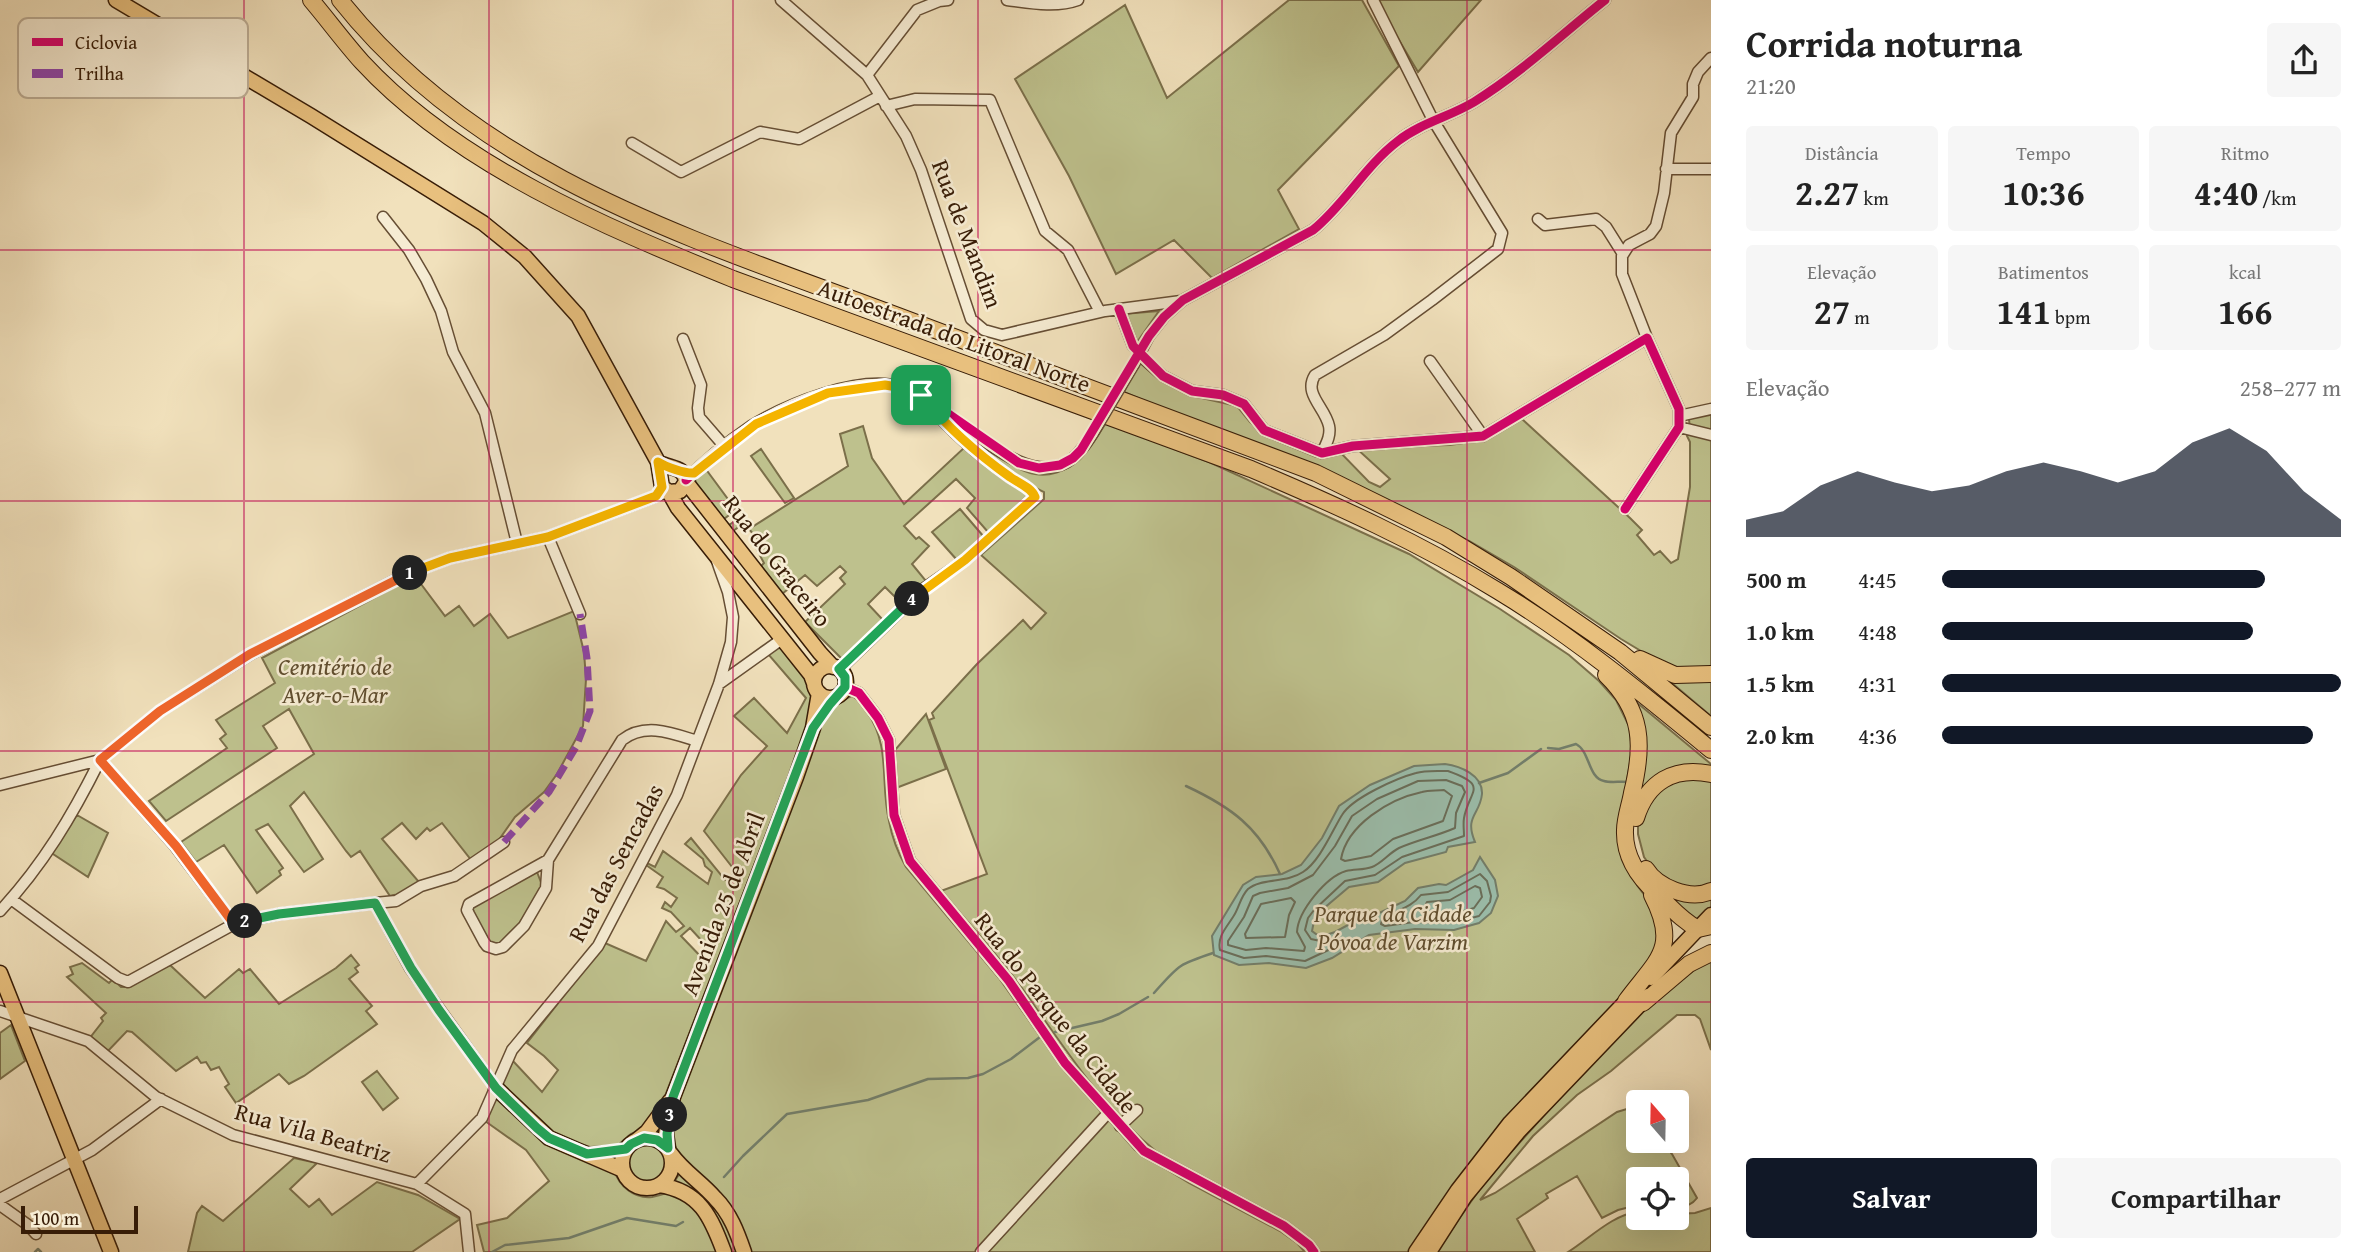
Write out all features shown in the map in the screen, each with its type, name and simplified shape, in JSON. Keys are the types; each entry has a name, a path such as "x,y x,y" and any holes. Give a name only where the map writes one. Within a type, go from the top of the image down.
{"highway":[{"name":"Autoestrada do Litoral Norte","path":"311,0 363,63 447,136 541,192 657,248 733,279 1251,469 1316,496 1424,549 1499,591 1593,656 1711,750"},
{"name":"Autoestrada do Litoral Norte","path":"340,0 362,28 415,80 471,125 541,169 659,226 1316,474 1446,537 1511,577 1620,652 1711,727"},
{"path":"1620,652 1675,675 1711,674"},
{"path":"1593,656 1601,671 1619,687 1632,708 1639,732 1639,766 1625,828 1626,845 1664,923 1664,942 1657,963 1626,1001"},
{"path":"1711,774 1691,770 1662,780 1641,802 1632,831 1637,855 1650,876 1674,891 1705,894 1711,891"},
{"path":"1648,886 1685,922 1706,928"},
{"path":"1643,1003 1689,964 1711,953"}],"main road":[{"path":"116,0 146,18"},
{"path":"248,79 483,223 525,257 555,288 578,316 597,347 674,481 692,526 782,639 817,688 826,697 840,692 845,677 836,668 820,670 817,688"},
{"name":"Rua do Graceiro","path":"674,481 710,512 820,653 836,668"},
{"path":"692,526 706,526 710,520 710,512"},
{"name":"Avenida 25 de Abril","path":"659,1185 670,1175 672,1168 667,1134 673,1097 813,728 817,688"},
{"name":"Avenida 25 de Abril","path":"813,728 840,692"},
{"path":"1429,1252 1465,1196 1518,1132 1643,1003 1656,984 1706,928 1711,915"},
{"path":"1416,1252 1458,1190 1510,1123 1626,1001 1706,928"},
{"path":"0,973 111,1252"},
{"path":"496,1088 549,1138 623,1170"},
{"name":"Avenida 25 de Abril","path":"632,1144 647,1132 673,1097"},
{"path":"587,1154 657,1140 669,1150 678,1164 716,1198 726,1212 744,1252"},
{"path":"632,1144 623,1156 626,1178 639,1187 659,1185 683,1191 695,1200 713,1224 724,1252"}],"street":[{"name":"Rua de Mandim","path":"781,0 867,75 906,136 921,170 971,319 984,330 1002,335 1100,312 1183,300"},
{"path":"867,75 917,10 939,0 948,0"},
{"path":"1007,0 1038,4 1078,0"},
{"path":"1322,453 1329,439 1330,428 1311,390 1310,383 1315,375 1384,335 1499,249 1501,242 1500,226 1472,186 1433,120 1373,0"},
{"path":"0,911 69,821 100,760 160,711 250,654 405,575 450,558 548,537 674,481 748,428 771,416 835,391 885,385 921,395 1012,459 1031,467 1046,469 1068,462 1081,450 1139,362 1149,336 1164,317 1183,300 1312,230 1327,218 1381,154 1400,139 1490,92 1605,0"},
{"path":"1625,509 1679,421 1679,408 1622,274 1623,254 1629,245 1650,234 1656,226 1671,133 1693,97 1693,84 1698,72 1711,58"},
{"path":"632,144 681,172 760,132 799,139 883,101 990,100 1045,231 1068,250 1100,312"},
{"path":"1667,169 1711,169"},
{"path":"383,217 409,250 426,279 441,311 453,352 485,412 517,542"},
{"path":"1538,219 1545,225 1596,219 1606,227 1623,254"},
{"path":"1119,309 1133,346"},
{"path":"1139,362 1192,391 1223,395 1244,404 1264,430 1322,453 1353,446 1483,436 1647,338"},
{"path":"683,339 701,385 699,417 725,447"},
{"path":"1430,361 1483,436"},
{"path":"836,668 923,589 965,560 1034,499 1031,491 953,431 921,395"},
{"path":"1679,421 1711,410"},
{"path":"1679,421 1711,435"},
{"path":"548,537 580,614"},
{"name":"Rua das Sencadas","path":"417,1184 482,1118 517,1044 589,959 604,936 677,795 719,684 731,642 733,617 715,554"},
{"path":"719,684 782,639"},
{"name":"Rua do Parque da Cidade","path":"840,692 859,693 878,718 888,740 894,815 910,861 1009,981 1065,1063 1144,1151 1284,1226 1314,1252"},
{"path":"548,860 469,904 467,910 487,946 496,949 503,947 524,926 546,888 548,860 625,738 635,733 659,730 697,741"},
{"path":"0,785 100,760"},
{"path":"100,760 176,846 234,924"},
{"path":"11,899 125,982 132,981 234,924 279,914 396,901 421,886 454,876 505,842"},
{"path":"375,903 411,968 496,1088"},
{"name":"Rua Vila Beatriz","path":"0,1011 88,1041 161,1099 233,1135 417,1184 465,1214 469,1252"},
{"path":"0,1199 92,1150 161,1099"},
{"path":"1120,1126 1137,1110"},
{"path":"981,1252 1108,1113"},
{"path":"0,1205 36,1234"}],"green space":[{"path":"1289,0 1362,0 1399,66 1278,190 1299,229 1212,278 1174,240 1116,274 1069,176 1015,79 1125,5 1167,98"},
{"path":"1375,0 1481,0 1418,72"},
{"path":"1159,311 1135,345 1123,314"},
{"path":"1139,360 1154,375 1193,396 1237,406 1250,422 1270,438 1316,457 1339,451 1369,482 1380,487 1390,479 1356,448 1450,445 1476,441 1522,419 1642,530 1637,535 1654,555 1660,551 1671,563 1678,559 1690,487 1690,442 1687,436 1690,429 1689,419 1711,411 1711,667 1694,671 1666,666 1514,567 1469,541 1124,392"},
{"name":"Parque da Cidade Póvoa de Varzim","path":"946,419 1002,459 1025,471 1040,475 1062,471 1081,458 1106,423 1209,462 1409,554 1569,655 1616,700 1629,726 1632,750 1623,804 1637,885 1651,904 1659,942 1654,961 1412,1252 1319,1252 1315,1246 1158,1153 1119,1117 1102,1097 1014,978 941,891 987,874 929,720 934,718 932,713 977,664 1023,620 1031,629 1046,613 981,555 1044,499 1044,492 1014,477"},
{"path":"863,426 872,458 904,504 966,446 1028,495 988,532 967,508 975,498 956,479 904,526 916,539 919,537 929,546 912,564 926,581 900,602 885,587 868,604 883,620 843,660 805,622 845,584 840,578 846,572 840,566 817,586 805,575 782,594 761,566 764,563 757,550 762,545 749,529 848,466 840,434"},
{"path":"761,449 794,498 785,503 751,456"},
{"path":"705,468 736,510 724,519 729,525 735,521 740,526 733,531 695,483 696,476"},
{"path":"960,509 984,537 957,560 932,532"},
{"name":"Cemitério de Aver-o-Mar","path":"415,576 445,616 459,606 474,626 490,614 508,638 574,611 584,652 586,679 583,726 544,792 515,817 498,841 472,861 442,823 430,831 427,828 416,839 402,823 382,839 419,882 395,898 394,895 390,896 360,851 351,857 304,792 290,806 323,859 304,872 268,824 256,830 283,868 279,871 281,875 257,893 224,845 196,862 181,842 314,754 289,709 263,726 277,748 166,821 149,801 227,748 220,739 226,734 216,720 275,683 262,658"},
{"path":"782,644 807,684 813,713 660,1109 642,1130 631,1134 618,1145 590,1147 552,1135 500,1086 513,1061 542,1092 558,1070 527,1043 605,943 646,961 666,921 676,932 684,926 671,912 662,908 665,902 671,907 677,898 657,887 663,877 646,865 647,863 655,867 663,851 708,884 712,872 705,866 703,859 685,844 691,838 725,880 736,872 704,831 741,775 767,746 734,716 754,698 787,733 806,698 768,654","holes":["690,928 714,954 706,962 681,936"]},
{"path":"1711,677 1711,716 1666,678"},
{"path":"852,696 865,709 879,738 886,807 896,845 906,867 999,978 1060,1064 1103,1114 976,1252 749,1252 681,1158 670,1136 672,1120 818,729 832,704"},
{"path":"1635,701 1711,764 1711,768 1680,768 1656,779 1640,797 1631,820 1630,844 1636,863 1631,853 1628,834 1643,759 1641,730 1633,703"},
{"path":"926,714 946,769 896,788 895,750"},
{"path":"1711,777 1711,885 1694,889 1681,886 1654,871 1644,857 1638,825 1654,793 1676,780"},
{"path":"77,815 108,833 88,877 50,852"},
{"path":"537,872 542,885 520,923 504,941 497,944 490,942 472,913 474,905"},
{"path":"1655,887 1678,897 1711,896 1711,907 1697,923 1687,919"},
{"path":"351,955 359,965 355,968 358,972 349,979 372,1006 366,1011 377,1024 304,1076 289,1084 279,1074 236,1103 225,1087 229,1084 219,1067 211,1070 206,1062 201,1063 197,1057 176,1071 132,1032 127,1031 108,1051 89,1039 106,1013 67,977 73,974 70,967 82,963 109,983 113,979 121,987 126,987 170,965 205,998 239,969 243,973 250,969 279,1004 336,968"},
{"path":"1711,957 1711,1050 1700,1019 1695,1015 1677,1015 1611,1071 1577,1095 1533,1136 1480,1200 1495,1193 1617,1112 1626,1109 1626,1153 1671,1153 1679,1167 1626,1167 1626,1208 1602,1218 1577,1176 1546,1194 1548,1198 1517,1219 1535,1252 1436,1252 1486,1180 1583,1072 1647,1007"},
{"path":"11,1025 25,1061 0,1079 0,1033"},
{"path":"377,1071 398,1098 383,1110 362,1082"},
{"path":"497,1094 548,1145 614,1170 623,1186 633,1194 652,1197 671,1193 686,1199 703,1219 719,1252 484,1252 477,1225 507,1218 549,1181 526,1150 485,1121"},
{"path":"1108,1119 1135,1150 1189,1183 1280,1231 1305,1252 987,1252"},
{"path":"647,1145 660,1150 665,1163 660,1176 647,1181 634,1176 629,1163 634,1150"},
{"path":"294,1158 317,1163 290,1189 309,1207 319,1199 332,1215 377,1182 418,1195 460,1219 412,1252 188,1252 197,1213 202,1206 223,1221"},
{"path":"680,1173 723,1215 740,1252 728,1252 674,1182"},
{"path":"1689,1184 1697,1198 1689,1204"},
{"path":"1711,1208 1711,1252 1568,1252 1619,1217 1626,1215 1626,1230 1689,1230 1689,1213"}],"water":[{"path":"1445,764 1470,773 1481,787 1481,801 1471,826 1475,842 1448,847 1446,852 1405,863 1378,882 1349,887 1323,909 1314,921 1312,931 1326,935 1335,932 1359,919 1405,901 1418,888 1446,885 1473,870 1480,857 1495,880 1498,896 1491,913 1479,923 1454,930 1415,929 1369,935 1332,958 1306,968 1269,963 1239,965 1214,955 1212,936 1243,885 1256,877 1282,874 1301,865 1322,838 1339,806 1370,785 1414,766"}],"waterway":[{"path":"1548,748 1559,749 1576,744 1581,747 1599,779 1607,782 1628,782"},
{"path":"1479,783 1508,773 1541,749"},
{"path":"1186,786 1217,802 1242,820 1263,843 1280,874"},
{"path":"1154,993 1179,967 1213,953"},
{"path":"1055,1032 1102,1021 1148,997"},
{"path":"724,1177 787,1114 868,1100 928,1079 968,1078 983,1074 1011,1059 1040,1037"},
{"path":"492,1252 505,1245 569,1238 627,1218 676,1226 683,1222"},
{"path":"35,1252 38,1249 41,1252"}],"marked path":[{"path":"504,842 549,792 576,747 590,711 587,658 580,614"}],"cycle path":[{"path":"686,480 733,440 763,421 794,405 827,393 860,386 892,387 921,395 1019,463 1039,468 1060,465 1081,450 1149,336 1164,317 1183,300 1313,230 1335,209 1375,162 1398,141 1491,91 1605,0"},
{"path":"1119,309 1133,346 1163,376 1192,391 1223,395 1244,404 1264,430 1322,453 1353,446 1483,436 1647,338 1679,409 1679,427 1625,509"},
{"path":"845,687 859,693 878,718 889,740 894,815 910,861 1009,981 1065,1063 1144,1151 1284,1226 1314,1252"}],"route":[{"path":"878,384 894,385 921,395 953,431 1031,491 1034,499 953,570 923,589 839,669 845,677 845,687 813,728 673,1097 667,1134 668,1148 657,1140 644,1138 626,1149 587,1154 549,1138 537,1128 496,1088 439,1010 411,968 375,903 279,914 234,924 176,846 100,760 160,711 250,654 405,575 450,558 548,537 656,496 662,487 658,462 684,473 694,473 756,424 828,393 878,384"}]}
